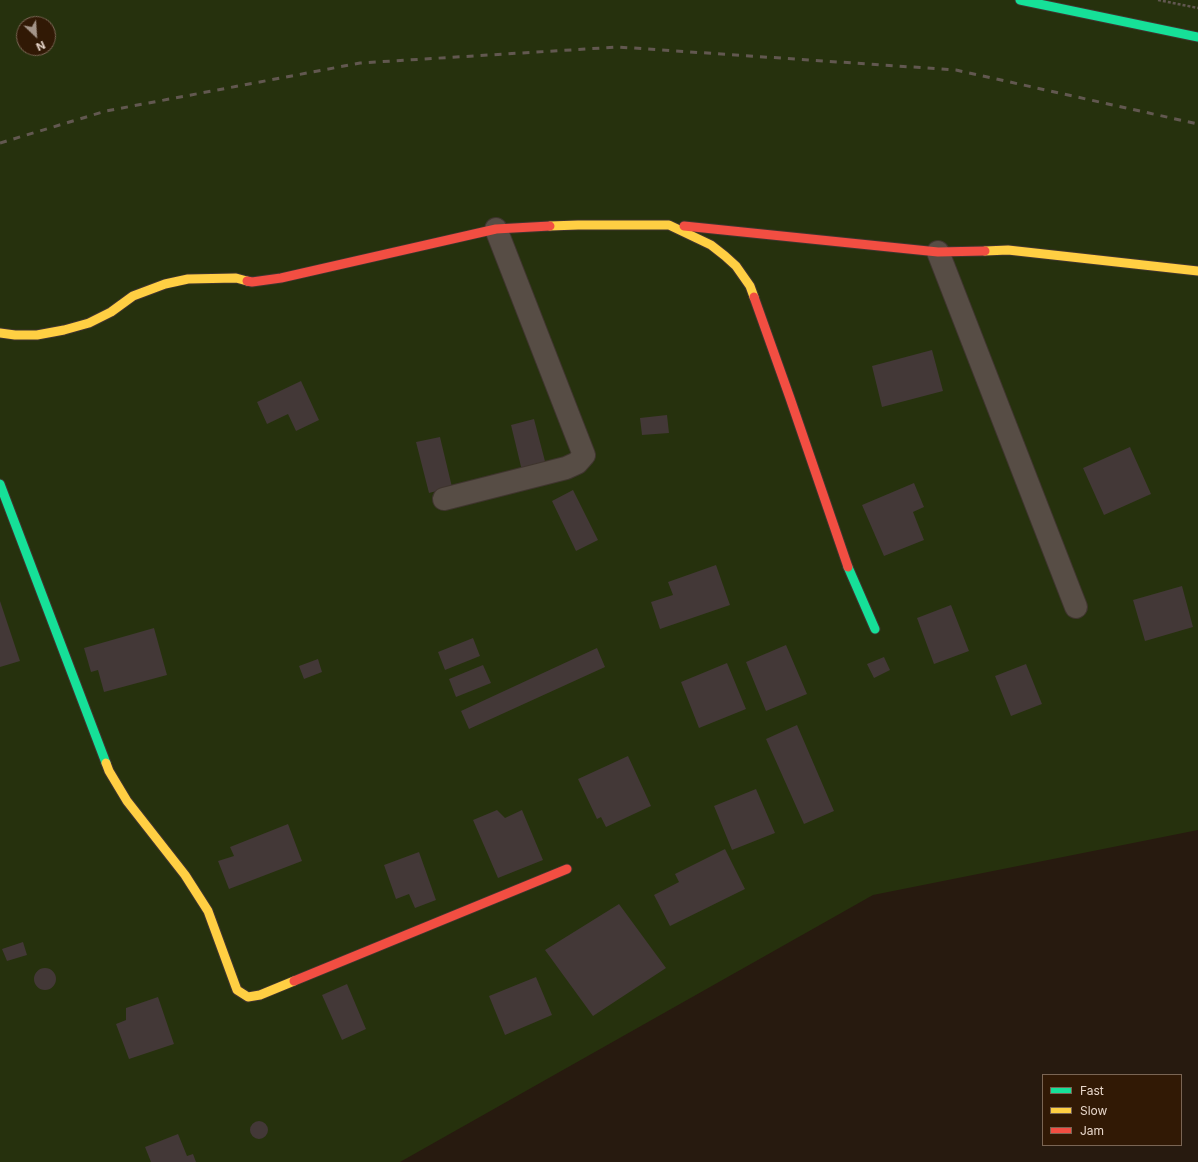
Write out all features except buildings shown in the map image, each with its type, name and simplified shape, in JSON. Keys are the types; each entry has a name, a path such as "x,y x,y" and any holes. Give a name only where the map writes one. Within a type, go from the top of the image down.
{"street":[{"path":"1020,0 1198,37"},
{"path":"0,333 37,335 89,323 111,312 133,296 165,284 188,279 236,278 252,282 281,278 496,229 578,225 669,225 938,252 1008,250 1198,271"},
{"path":"669,225 711,245 736,266 750,286 790,398 845,561 875,629"},
{"path":"444,499 566,468 577,463 584,455 496,229"},
{"path":"938,252 1076,607"},
{"path":"0,484 109,771 127,800 185,875 208,911 237,990 242,994 248,997 260,995 567,869"}],"path":[{"path":"1158,0 1198,8"}],"green space":[{"path":"0,0 1198,0 1198,830 873,895 400,1162 0,1162"}],"railway":[{"path":"0,143 106,111 360,63 618,47 956,70 1198,124"}],"traffic: fast":[{"path":"1020,0 1198,37"},
{"path":"0,484 106,763"},
{"path":"848,567 875,629"}],"traffic: slow":[{"path":"550,226 669,225 711,245 725,256 736,266 750,286 754,297"},
{"path":"985,251 1008,250 1198,271"},
{"path":"0,333 37,335 89,323 111,312 133,296 165,284 188,279 236,278 247,281"},
{"path":"106,763 109,771 127,801 185,875 208,911 237,990 248,997 260,995 294,981"}],"traffic: jam":[{"path":"247,281 252,282 281,278 496,229 550,226"},
{"path":"684,226 938,252 985,251"},
{"path":"754,297 848,567"},
{"path":"294,981 567,869"}]}
